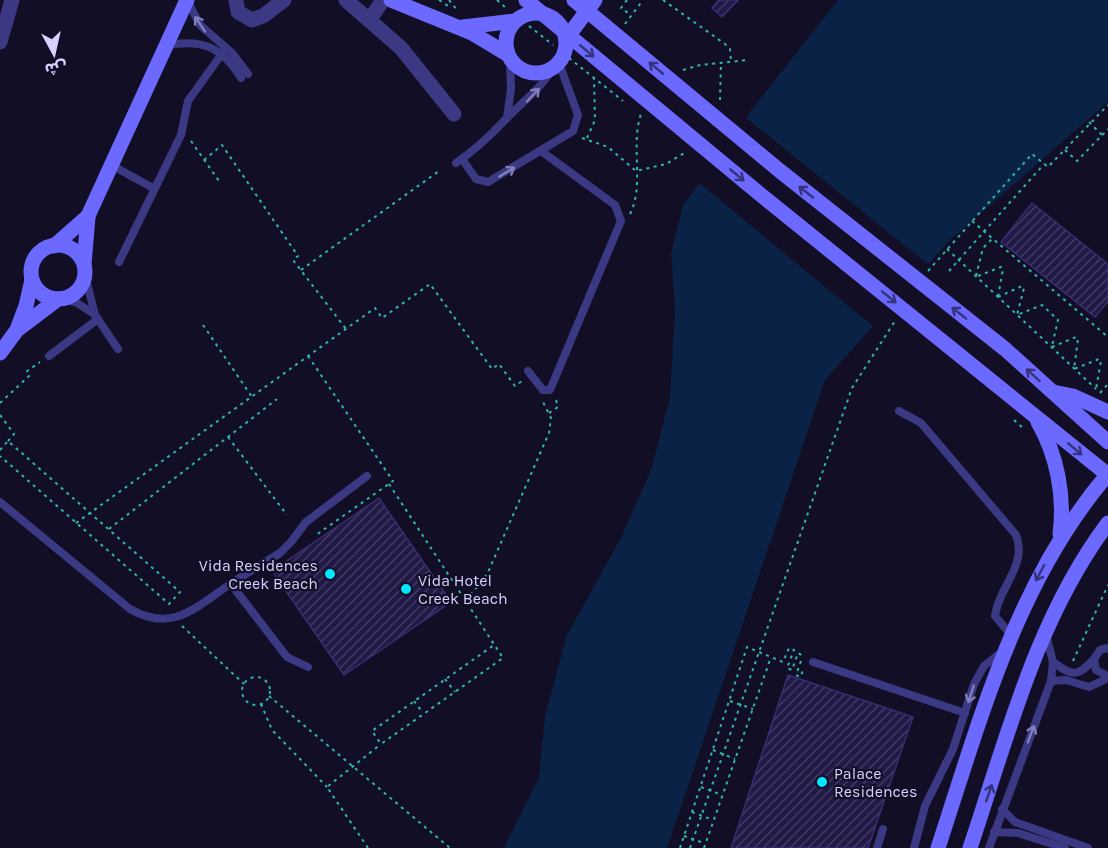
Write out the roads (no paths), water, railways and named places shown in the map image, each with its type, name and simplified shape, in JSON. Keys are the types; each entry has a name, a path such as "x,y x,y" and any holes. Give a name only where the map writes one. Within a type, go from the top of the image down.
{"street":[{"path":"0,42 12,0"},
{"path":"0,353 17,330 27,306 32,280 31,265 40,252 54,246 88,216 113,166 187,0"},
{"path":"236,0 238,12 252,20 263,16 284,0"},
{"path":"346,0 366,10 416,64 454,114"},
{"path":"366,10 383,0"},
{"path":"391,0 460,28 509,57 526,72 546,72 557,65 565,52 566,39 562,26 552,17 540,12 522,15 514,21 506,36 509,57"},
{"path":"526,0 761,195 1108,474 1069,522 1042,569 1008,642 938,848"},
{"path":"540,12 552,0"},
{"path":"574,0 780,171 1005,349 1108,442"},
{"path":"566,39 595,0"},
{"path":"460,28 514,21"},
{"path":"17,330 60,299 80,288 84,269 88,216"},
{"path":"54,246 69,248 81,258 84,269"},
{"path":"32,280 44,296 60,299"},
{"path":"1053,392 1073,396 1108,412"},
{"path":"1034,414 1044,432 1056,467 1061,505 1059,543"},
{"path":"970,848 1017,708 1046,635 1080,565 1108,523"}],"lane":[{"path":"187,0 200,25 245,76"},
{"path":"168,45 195,42 224,51"},
{"path":"119,262 182,129 188,101 224,51"},
{"path":"507,118 512,89 509,57"},
{"path":"557,65 578,120 573,131 488,183 476,179 459,161 483,144 507,118 529,100 557,65"},
{"path":"527,374 543,390 550,390 621,221 615,205 541,151"},
{"path":"113,166 153,188"},
{"path":"84,269 97,317 117,349"},
{"path":"60,299 84,306 97,317"},
{"path":"49,356 97,317"},
{"path":"899,411 921,423 1016,535 1019,548 1018,561 995,612 1008,642 978,674 948,761 925,806 914,848"},
{"path":"0,502 130,609 147,617 174,618 190,613 286,548 306,522 367,476"},
{"path":"231,584 287,657 308,667"},
{"path":"988,848 1051,681 1053,662 1046,635"},
{"path":"1053,662 1073,673 1084,670 1100,650 1108,648"},
{"path":"1051,681 1074,682 1093,687 1108,677 1096,670 1094,659"},
{"path":"813,662 964,713"},
{"path":"1073,673 1074,682"},
{"path":"1002,809 1016,822 1089,848"},
{"path":"877,848 884,829"},
{"path":"994,832 1018,833 1065,848"}],"water":[{"path":"838,0 1108,0 1108,102 949,241 825,380 667,848 504,848 539,778 545,716 567,635 621,538 651,470 670,398 675,309 671,253 683,206 754,107"}],"place":[{"name":"Vida Residences Creek Beach","path":"330,574"},
{"name":"Vida Hotel Creek Beach","path":"406,589"},
{"name":"Palace Residences","path":"822,782"}]}
